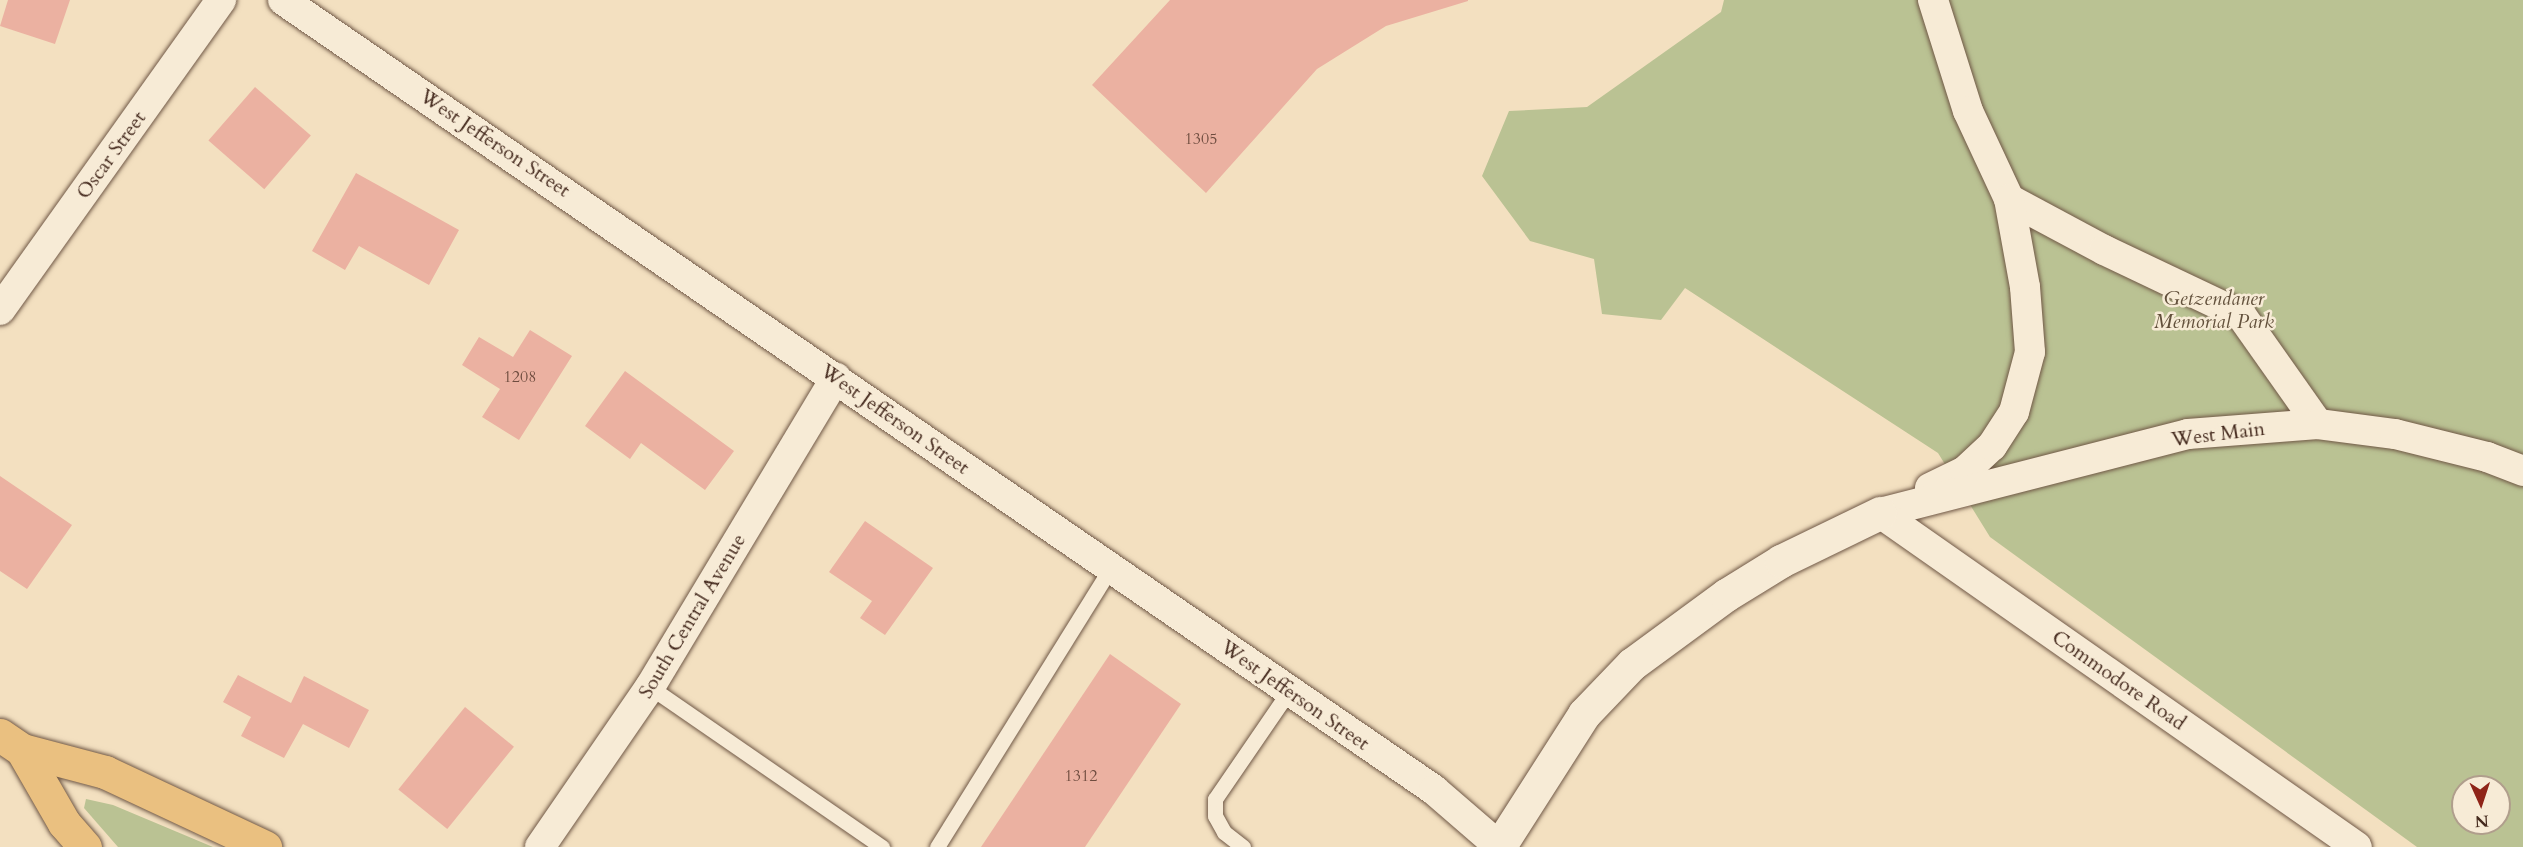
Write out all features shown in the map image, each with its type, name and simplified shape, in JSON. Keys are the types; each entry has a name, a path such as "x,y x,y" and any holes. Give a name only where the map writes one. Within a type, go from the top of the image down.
{"main road":[{"path":"11,742 64,823 85,847"},
{"path":"11,742 105,772 265,847"}],"street":[{"name":"Oscar Street","path":"0,310 221,0"},
{"name":"West Jefferson Street","path":"284,0 1434,790 1500,847"},
{"path":"1500,847 1584,714 1632,664 1726,595 1780,561 1965,471 1992,446 2014,412 2030,352 2025,287 2009,199 1968,111 1933,0"},
{"path":"2009,199 2241,315 2318,424"},
{"name":"South Central Avenue","path":"540,847 650,687 836,378"},
{"name":"West Main","path":"1880,513 2188,434 2318,424 2395,434 2487,456 2523,471"},
{"name":"Commodore Road","path":"1880,513 2357,847"}],"lane":[{"path":"937,847 1111,568"},
{"path":"650,687 882,847"},
{"path":"1243,847 1224,832 1215,816 1215,799 1289,691"}],"green space":[{"name":"Getzendaner Memorial Park","path":"1724,0 2523,0 2523,847 2417,847 1990,537 1938,453 1685,288 1661,320 1602,314 1594,259 1530,241 1482,176 1509,111 1587,107 1721,12"},
{"path":"86,799 113,805 213,847 118,847 84,808"}],"building":[{"path":"8,0 70,0 55,44 0,26"},
{"path":"1170,0 1468,1 1386,26 1317,69 1206,193 1092,85"},
{"path":"255,87 311,136 264,189 208,141"},
{"path":"356,173 459,230 429,285 359,246 345,270 312,251"},
{"path":"530,330 572,356 519,440 482,417 500,389 462,365 479,337 513,357"},
{"path":"625,371 734,451 705,490 641,443 630,459 585,426"},
{"path":"0,476 72,525 27,589 0,571"},
{"path":"865,521 933,568 885,635 860,618 872,601 829,572"},
{"path":"1110,654 1181,704 1085,847 981,847"},
{"path":"238,675 291,703 304,676 369,710 349,748 303,724 284,758 241,736 251,717 223,702"},
{"path":"465,707 514,747 447,829 398,789"}]}
